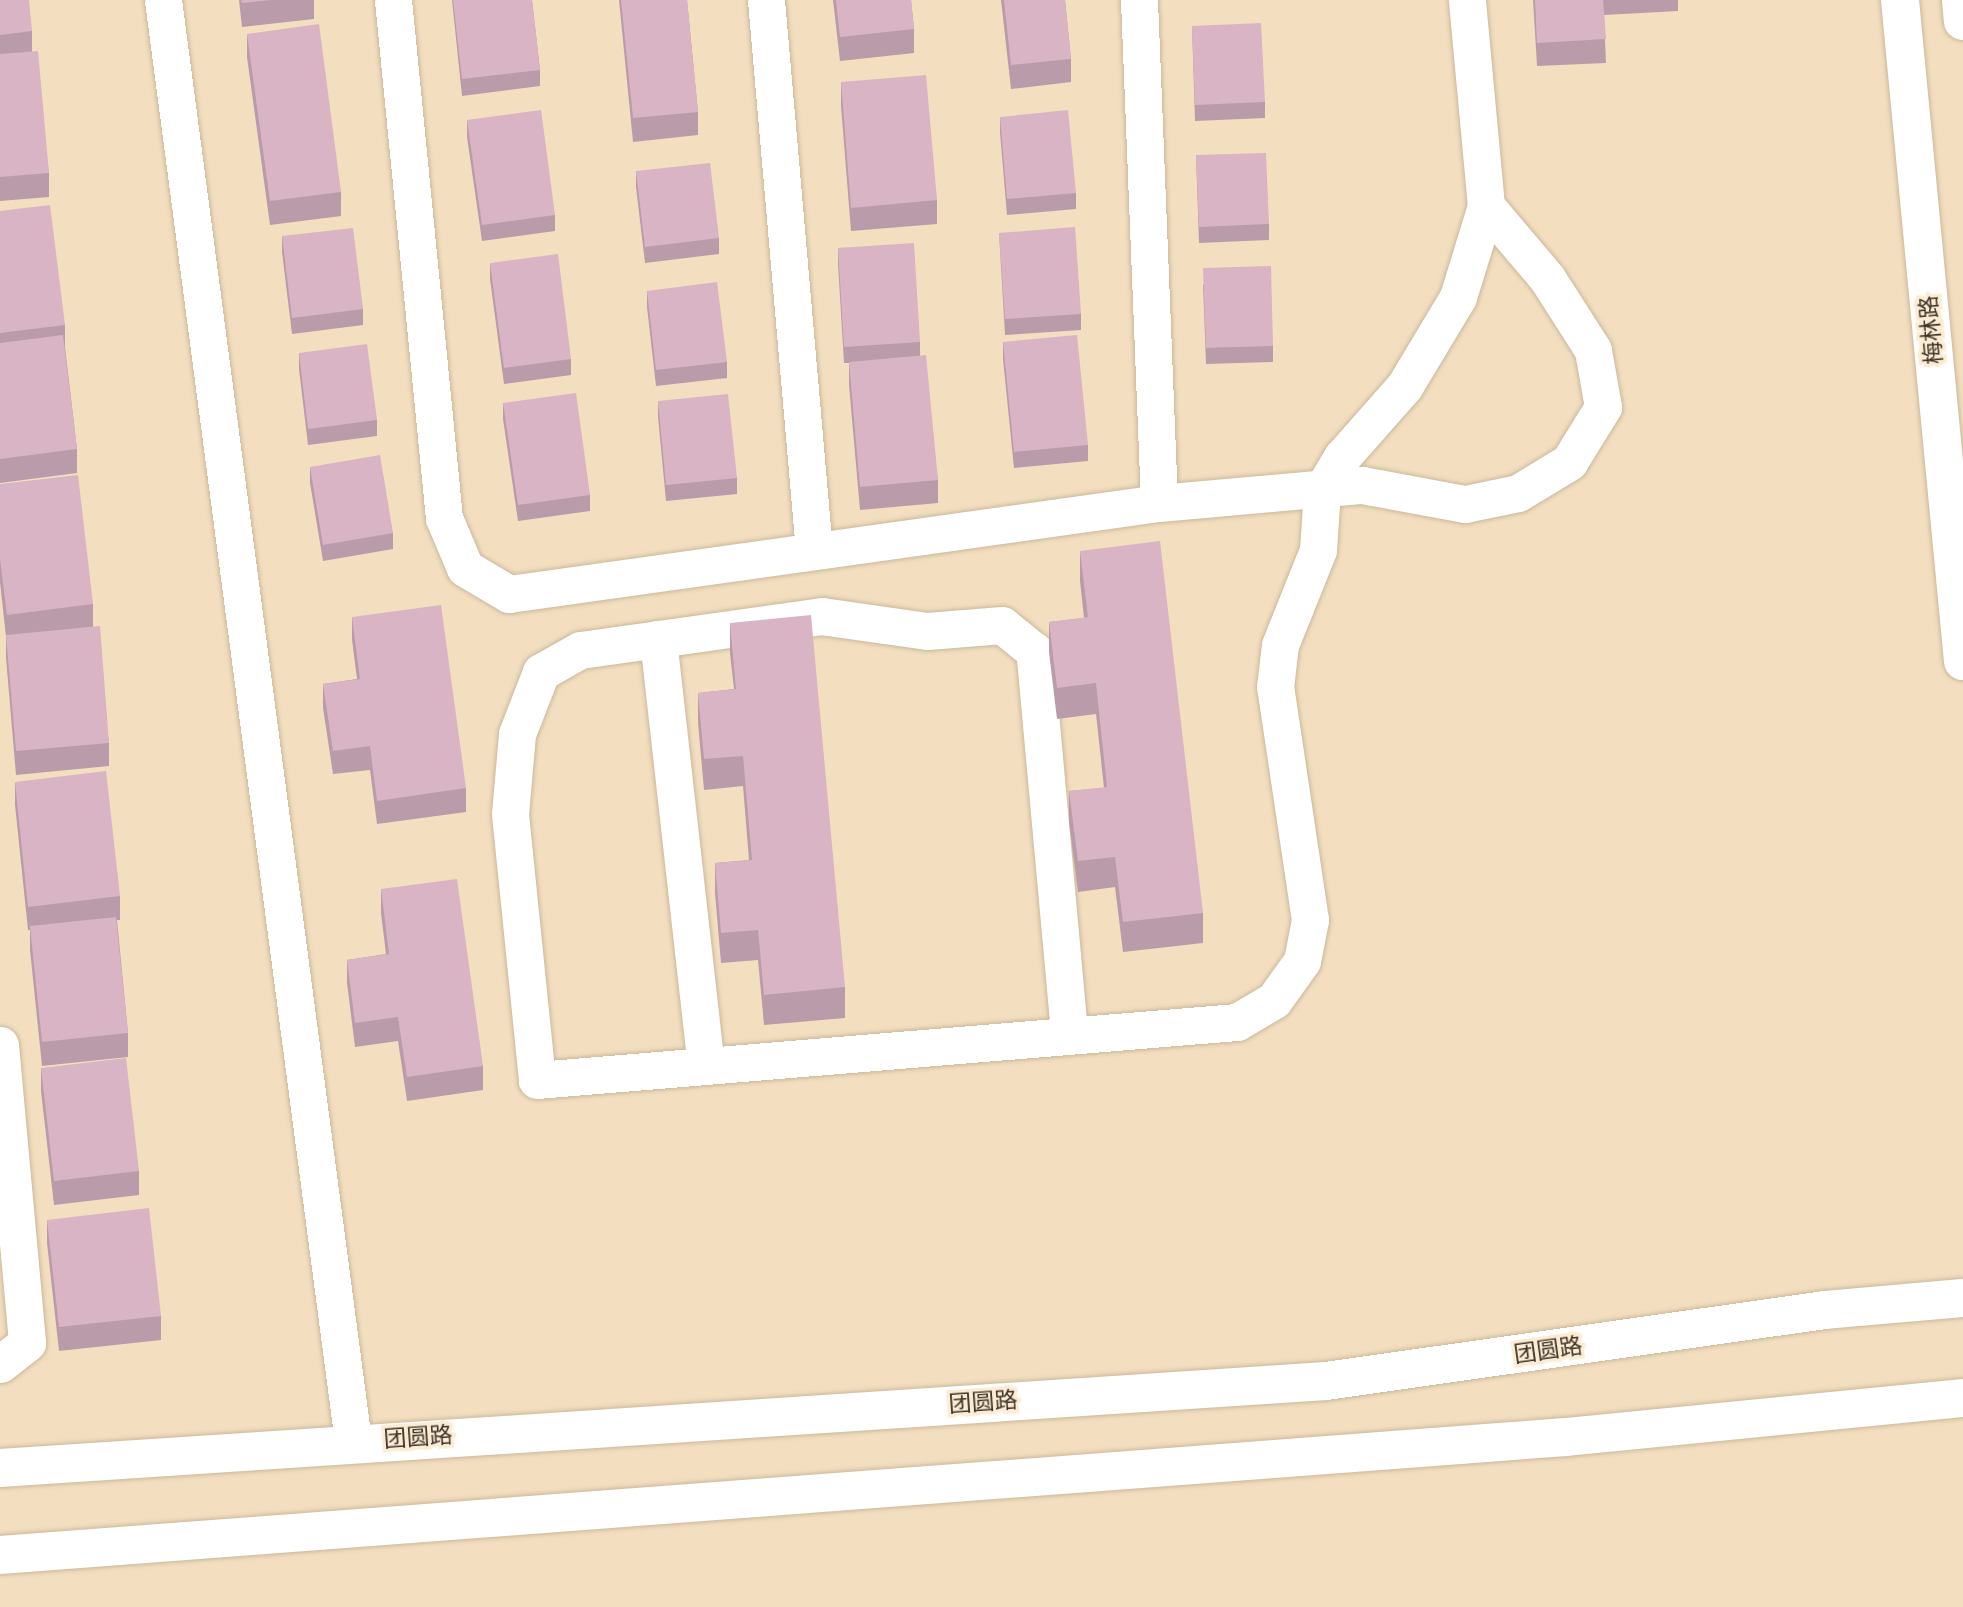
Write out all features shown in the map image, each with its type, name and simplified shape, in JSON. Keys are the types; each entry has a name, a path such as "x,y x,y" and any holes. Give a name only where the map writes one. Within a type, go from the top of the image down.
{"street":[{"path":"163,0 353,1441"},
{"path":"393,0 444,519 465,568 509,593 1159,503 1322,490 1409,489 1465,504 1518,494 1569,461 1603,407 1593,350 1546,278 1486,206"},
{"path":"766,0 814,551"},
{"path":"1139,0 1159,503"},
{"path":"1069,1032 1034,651 1002,625 927,631 822,616 580,650 541,673 517,734 510,814 537,1080 1069,1032 1237,1022 1274,1000 1301,961 1310,920 1275,687 1280,645 1318,550 1322,490 1342,457 1404,387 1458,297 1486,206 1467,0"},
{"name":"梅林路","path":"1900,0 1963,661"},
{"path":"1961,0 1963,21"},
{"path":"658,639 706,1065"},
{"path":"0,1045 27,1343 0,1364"},
{"name":"团圆路","path":"0,1468 353,1441 1326,1381 1825,1310 1963,1298"},
{"path":"0,1555 1580,1436 1963,1398"}],"building":[{"path":"0,0 29,0 32,31 0,35"},
{"path":"241,0 271,0 242,3"},
{"path":"453,0 532,0 540,70 462,79"},
{"path":"621,0 687,0 698,112 633,118"},
{"path":"836,0 911,0 914,29 840,37"},
{"path":"1004,0 1065,0 1071,59 1011,65"},
{"path":"1535,0 1603,0 1606,39 1537,43"},
{"path":"1261,23 1265,102 1195,105 1192,26"},
{"path":"319,24 341,192 270,201 247,34"},
{"path":"38,51 49,173 0,177 0,54"},
{"path":"926,75 937,200 851,208 841,82"},
{"path":"541,110 555,215 482,225 467,120"},
{"path":"1068,110 1076,193 1007,199 1000,117"},
{"path":"1266,153 1269,224 1199,227 1196,155"},
{"path":"710,163 719,238 645,247 636,171"},
{"path":"50,205 65,325 0,333 0,211"},
{"path":"1075,227 1081,314 1005,319 999,233"},
{"path":"353,228 363,309 292,318 282,236"},
{"path":"914,243 920,342 844,347 838,248"},
{"path":"558,254 571,359 504,368 490,263"},
{"path":"1271,266 1273,346 1206,348 1203,268"},
{"path":"717,282 727,362 656,370 647,291"},
{"path":"63,335 77,449 0,459 0,343"},
{"path":"1077,335 1088,445 1014,452 1003,342"},
{"path":"367,344 377,420 308,429 299,353"},
{"path":"926,355 938,480 860,487 849,362"},
{"path":"576,393 590,495 518,505 503,403"},
{"path":"728,394 737,478 666,485 658,401"},
{"path":"380,455 393,533 323,545 310,467"},
{"path":"78,475 93,604 7,615 0,559 0,484"},
{"path":"1160,541 1203,913 1123,922 1115,857 1078,861 1069,791 1107,787 1096,683 1057,688 1049,622 1088,617 1080,551"},
{"path":"441,605 466,788 377,801 370,746 333,751 323,684 360,679 352,617"},
{"path":"811,615 845,987 764,995 758,930 721,933 715,863 752,860 743,756 704,759 698,693 736,689 730,623"},
{"path":"100,626 109,743 16,751 6,635"},
{"path":"106,771 120,896 28,907 15,782"},
{"path":"457,879 483,1066 407,1077 398,1017 355,1023 347,960 389,954 381,889"},
{"path":"116,917 128,1033 42,1042 30,926"},
{"path":"126,1058 139,1171 54,1181 41,1068"},
{"path":"149,1208 161,1316 59,1327 47,1220"}]}
